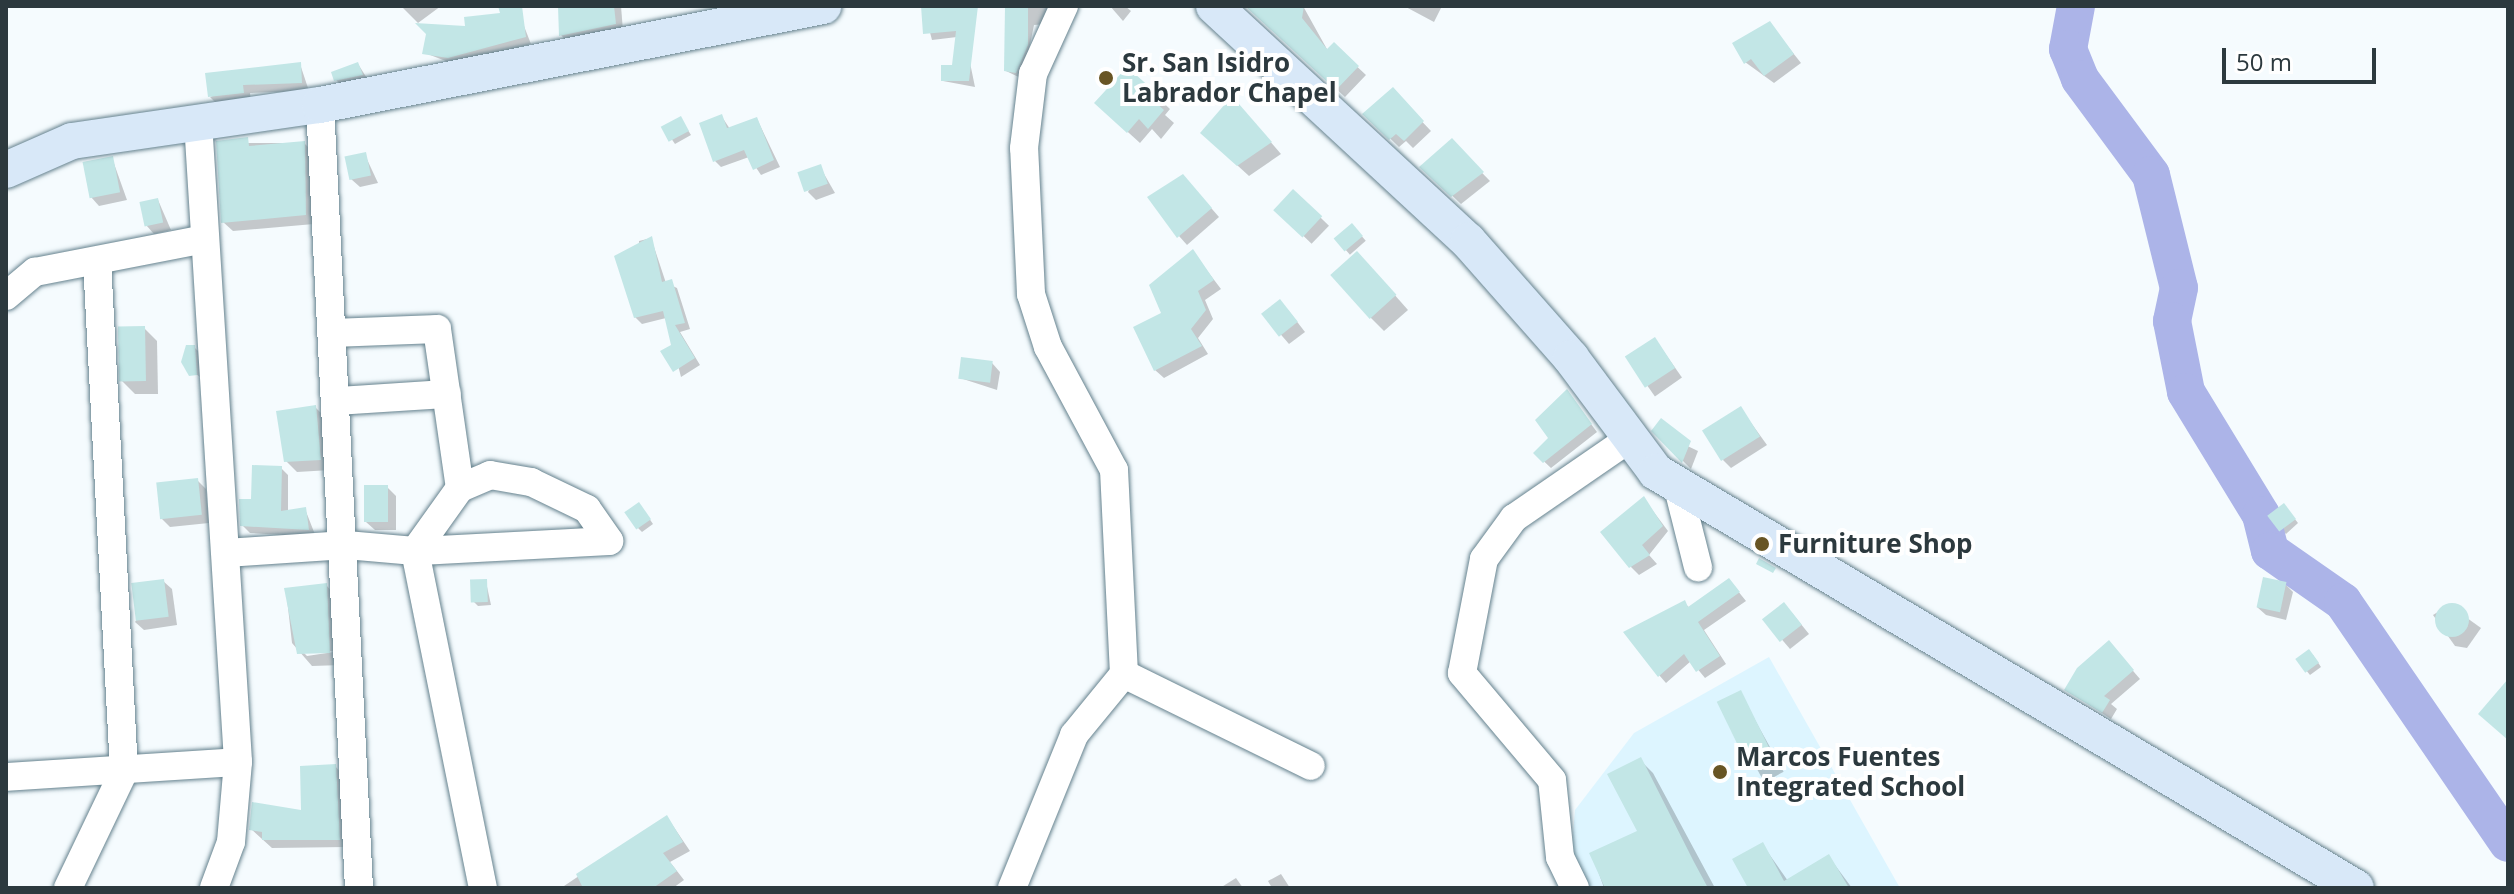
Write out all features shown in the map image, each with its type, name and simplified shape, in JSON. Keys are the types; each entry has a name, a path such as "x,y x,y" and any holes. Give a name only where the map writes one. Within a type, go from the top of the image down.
{"main road":[{"path":"6,170 72,141 320,105 823,6"},
{"path":"1214,6 1468,241 1632,437 1656,472 2356,888"}],"street":[{"path":"1012,888 1074,735 1124,674 1114,470 1048,347 1031,294 1024,148 1033,74 1064,6"},
{"path":"320,105 346,545 359,878 335,888"},
{"path":"198,122 238,762 231,842 214,888"},
{"path":"6,296 35,272 205,239"},
{"path":"68,888 124,771 97,261"},
{"path":"333,333 437,329 460,488"},
{"path":"338,401 447,394"},
{"path":"1575,888 1560,857 1552,780 1462,673 1484,559 1514,518 1632,437"},
{"path":"226,553 346,545 415,551 609,541 587,509 531,482 490,475 460,488 415,551 483,888"},
{"path":"1677,484 1698,567"},
{"path":"1124,674 1311,766"},
{"path":"6,777 238,762"}],"shaded area":[{"name":"Marcos Fuentes Integrated School","path":"1769,657 1900,888 1586,888 1571,857 1575,810 1634,733"}],"building":[{"path":"498,6 522,6 526,37 448,58 422,54 426,34 415,23 465,26 464,17 500,13"},
{"path":"558,6 614,6 616,24 559,36"},
{"path":"921,6 978,6 969,81 941,81 941,65 952,65 956,31 923,34"},
{"path":"1005,6 1028,6 1028,45 1016,73 1004,71"},
{"path":"1245,6 1304,6 1302,18 1327,49 1334,42 1359,66 1336,90"},
{"path":"1770,21 1794,54 1764,76 1751,59 1744,64 1732,43"},
{"path":"301,62 302,83 243,85 244,93 208,97 205,73"},
{"path":"358,62 363,75 334,81 331,72"},
{"path":"1127,67 1160,96 1155,102 1164,110 1148,129 1139,119 1127,133 1094,103"},
{"path":"1393,87 1424,121 1404,141 1396,134 1389,140 1362,114"},
{"path":"1232,96 1272,142 1237,166 1200,133"},
{"path":"722,114 727,128 757,117 774,160 753,170 744,150 713,162 699,123"},
{"path":"681,116 689,131 669,142 661,127"},
{"path":"248,137 249,146 305,141 306,215 221,223 216,141"},
{"path":"1452,138 1484,172 1451,197 1419,167"},
{"path":"366,152 371,175 349,180 344,157"},
{"path":"113,156 120,192 90,198 83,162"},
{"path":"821,164 828,184 804,192 797,172"},
{"path":"1183,174 1212,208 1177,238 1147,197"},
{"path":"1293,189 1322,216 1302,237 1273,210"},
{"path":"158,198 163,222 145,226 139,202"},
{"path":"1352,223 1363,236 1345,251 1334,238"},
{"path":"652,236 662,282 672,279 685,323 675,325 695,358 673,372 660,351 671,345 663,311 634,318 614,256"},
{"path":"1193,249 1214,280 1198,291 1206,310 1191,329 1202,346 1154,371 1133,327 1161,313 1149,285"},
{"path":"1357,251 1396,295 1370,319 1330,275"},
{"path":"1280,299 1298,322 1279,337 1261,314"},
{"path":"118,326 145,326 146,381 119,381"},
{"path":"1655,337 1675,368 1645,388 1625,357"},
{"path":"186,345 195,345 197,375 189,376 181,362"},
{"path":"961,357 993,361 990,383 958,379"},
{"path":"1567,389 1592,424 1543,463 1533,453 1548,438 1535,420"},
{"path":"316,405 321,460 284,462 276,411"},
{"path":"1741,406 1760,437 1721,461 1702,430"},
{"path":"1661,418 1691,441 1682,463 1651,431"},
{"path":"252,465 282,466 281,511 306,507 309,530 240,526 239,499 251,499"},
{"path":"198,478 202,515 160,519 156,482"},
{"path":"364,485 388,485 388,522 364,522"},
{"path":"1644,496 1663,526 1642,545 1650,555 1629,568 1600,532"},
{"path":"639,502 651,519 636,530 624,512"},
{"path":"2284,503 2296,519 2279,532 2267,516"},
{"path":"1759,558 1776,568 1773,573 1756,564"},
{"path":"2263,577 2286,582 2280,612 2257,607"},
{"path":"1729,578 1740,592 1698,622 1720,656 1696,672 1684,654 1658,677 1623,632 1685,600 1688,607"},
{"path":"164,579 169,617 136,621 131,583"},
{"path":"487,579 488,602 471,603 470,580"},
{"path":"327,583 330,653 297,654 284,588"},
{"path":"1784,602 1802,625 1780,642 1762,619"},
{"path":"2452,603 2464,608 2469,620 2464,632 2452,637 2440,632 2435,620 2440,608"},
{"path":"2109,640 2134,670 2104,696 2110,700 2102,713 2064,690 2077,668"},
{"path":"2309,649 2319,663 2305,673 2295,659"},
{"path":"2508,679 2508,740 2478,714"},
{"path":"1741,690 1773,757 1749,768 1717,702"},
{"path":"1641,757 1708,888 1605,888 1589,853 1637,831 1607,774"},
{"path":"336,764 340,840 262,840 262,832 249,830 252,802 301,810 300,766"},
{"path":"667,815 683,842 663,853 677,871 653,888 583,888 576,874"},
{"path":"1763,842 1784,881 1829,854 1849,888 1748,888 1732,859"}],"waterway":[{"path":"2076,6 2068,49 2080,79 2151,175 2179,288 2172,321 2186,392 2261,515 2270,551 2343,602 2508,843"}],"place":[{"name":"Sr. San Isidro Labrador Chapel","path":"1106,78"},
{"name":"Furniture Shop","path":"1762,544"},
{"name":"Marcos Fuentes Integrated School","path":"1720,772"}]}
